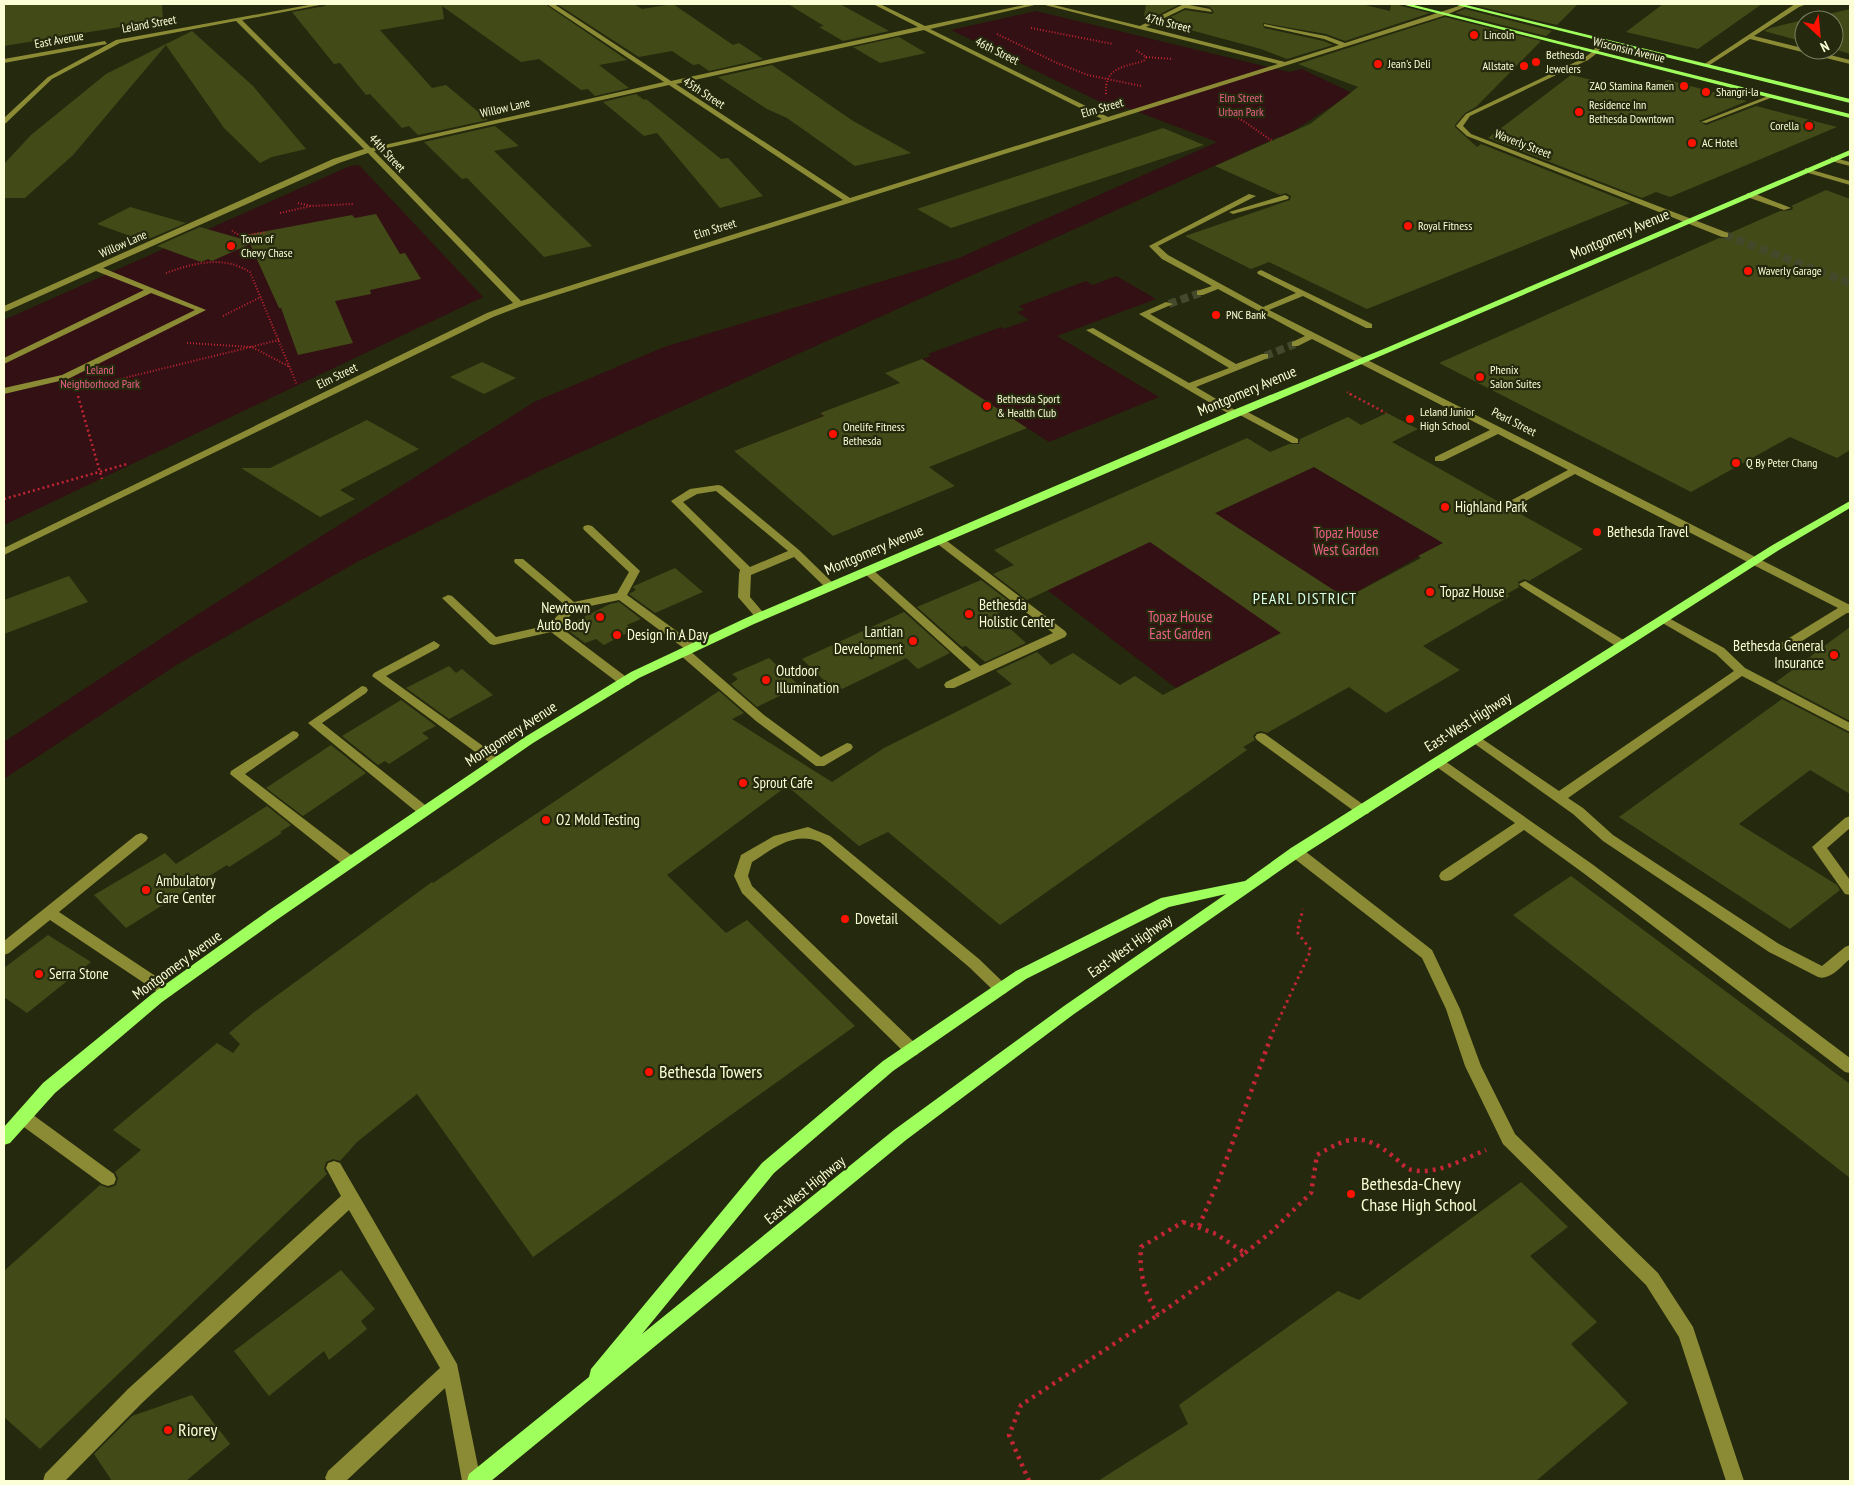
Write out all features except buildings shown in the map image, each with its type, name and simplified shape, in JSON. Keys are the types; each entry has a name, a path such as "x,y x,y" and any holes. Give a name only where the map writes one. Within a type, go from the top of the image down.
{"main road":[{"name":"Wisconsin Avenue","path":"1404,4 1850,116"},
{"name":"Wisconsin Avenue","path":"1456,4 1850,101"},
{"name":"Montgomery Avenue","path":"4,1138 49,1088 167,991 350,862 529,740 625,682 688,650 830,587 1236,412 1689,222 1850,152"},
{"name":"East-West Highway","path":"474,1481 900,1135 1069,1010 1296,852 1756,560 1850,504"},
{"path":"579,1396 768,1168 888,1066 1021,975 1166,902 1250,884"}],"street":[{"name":"Leland Street","path":"4,122 50,78 118,41 322,4"},
{"name":"45th Street","path":"550,4 848,200"},
{"name":"46th Street","path":"876,4 1107,119"},
{"name":"Willow Lane","path":"4,309 336,161 369,150 923,27 1036,4"},
{"name":"47th Street","path":"1044,4 1287,64"},
{"path":"1706,65 1797,5 1804,4"},
{"path":"1140,28 1184,6 1210,11"},
{"name":"Elm Street","path":"4,552 490,315 519,304 1287,64 1464,6"},
{"name":"44th Street","path":"237,19 369,150 519,304"},
{"path":"1266,25 1326,38 1345,45"},
{"path":"1749,37 1850,62"},
{"path":"1594,53 1604,40"},
{"name":"East Avenue","path":"4,61 118,41"},
{"name":"Waverly Street","path":"1594,53 1586,59 1468,115 1459,126 1469,135 1725,235"},
{"path":"1704,122 1770,97"},
{"path":"1834,159 1850,164"},
{"path":"1808,170 1850,183"},
{"path":"1750,195 1786,208"},
{"path":"1202,221 1252,196"},
{"path":"1202,221 1285,197"},
{"name":"Pearl Street","path":"1202,221 1153,246 1165,257 1262,310 1849,609"},
{"path":"4,391 65,377 202,310 95,268"},
{"path":"1261,272 1369,326"},
{"path":"1200,293 1219,286"},
{"path":"4,361 152,290"},
{"path":"1262,310 1303,293"},
{"path":"1169,304 1143,314 1236,368"},
{"path":"1090,330 1189,387 1295,441"},
{"path":"1295,344 1312,336"},
{"path":"1189,387 1265,356"},
{"path":"1439,459 1499,430"},
{"path":"1514,503 1577,470"},
{"path":"761,617 744,598 744,574 746,568 676,502 694,491 718,488 796,552 830,587"},
{"path":"588,528 634,571 621,596"},
{"path":"939,540 1061,634 950,685"},
{"path":"744,574 796,552"},
{"path":"519,561 572,606"},
{"path":"868,571 979,671"},
{"path":"1525,584 1623,644"},
{"path":"448,598 494,641 553,628 572,606 621,596"},
{"path":"621,596 688,650 760,718 820,763 846,747"},
{"path":"1785,646 1849,609"},
{"path":"1664,619 1720,651 1742,671 1850,728"},
{"path":"553,628 625,682"},
{"path":"434,645 378,676 497,762"},
{"path":"1558,798 1742,671"},
{"path":"362,690 314,723 424,812"},
{"path":"293,735 236,774 350,862"},
{"path":"1261,737 1363,811"},
{"path":"1474,739 1578,811 1608,838 1766,943 1823,973 1850,951"},
{"path":"1438,762 1525,823 1850,1066"},
{"path":"1850,821 1820,847 1850,890"},
{"path":"1446,876 1525,823"},
{"path":"912,1050 746,889 741,876 746,859 779,839 808,832 825,839 1002,989"},
{"path":"4,949 141,838"},
{"path":"1296,852 1427,954 1453,1009 1473,1066 1509,1139 1652,1278 1687,1333 1734,1481"},
{"path":"49,912 167,991"},
{"path":"23,1117 108,1179"},
{"path":"334,1168 451,1370 474,1481"},
{"path":"52,1481 135,1396 350,1198"},
{"path":"334,1478 451,1370"}],"path":[{"path":"1024,28 1050,30 1082,39 1120,46"},
{"path":"991,31 1057,63 1096,77 1146,87"},
{"path":"1108,101 1104,86 1106,79 1122,66 1144,60 1146,57 1144,54 1132,49"},
{"path":"1216,107 1245,122 1272,141"},
{"path":"297,203 311,206 353,204"},
{"path":"229,227 234,234 241,236 266,232"},
{"path":"164,274 194,264 213,262 243,265 250,272 299,388"},
{"path":"104,383 279,340"},
{"path":"181,342 252,347 290,367"},
{"path":"1339,388 1386,413"},
{"path":"76,390 102,482"},
{"path":"4,499 128,464"},
{"path":"1199,1226 1220,1177 1273,1032 1311,950 1297,932 1303,909"},
{"path":"1029,1481 1009,1435 1021,1405 1158,1315 1245,1253 1271,1232 1311,1193 1317,1155 1336,1144 1355,1138 1380,1146 1410,1170 1431,1172 1454,1164 1509,1139"},
{"path":"1158,1315 1145,1294 1139,1270 1141,1248 1184,1222 1199,1226 1225,1238 1245,1253"}],"green space":[{"name":"Elm Street Urban Park","path":"1036,11 1289,72 1302,69 1352,93 1284,137 1278,137 546,468 357,562 178,664 4,779 4,742 195,616 534,402 664,347 959,258 1217,142 1128,108 1119,111 951,30"},
{"name":"Leland Neighborhood Park","path":"350,166 360,166 483,297 4,525 4,320"},
{"name":"Bethesda Sport & Health Club","path":"1116,276 1156,299 1057,336 1159,397 1049,442 1027,428 919,460 955,486 833,536 734,451 823,416 820,413 864,397 904,386 885,373 931,356 928,354 1001,327 1004,329 1029,320 1017,312 1025,310 1019,306 1086,281 1093,285"},
{"name":"Topaz House West Garden","path":"1312,466 1443,543 1346,598 1212,515"},
{"name":"Topaz House East Garden","path":"1152,541 1281,633 1176,688 1047,590"}],"tunnel":[{"path":"1725,235 1850,283"},
{"path":"1169,304 1200,293"},
{"path":"1265,356 1295,344"}],"place":[{"name":"Lincoln","path":"1474,35"},
{"name":"Bethesda Jewelers","path":"1536,62"},
{"name":"Jean's Deli","path":"1378,64"},
{"name":"Allstate","path":"1524,66"},
{"name":"ZAO Stamina Ramen","path":"1684,86"},
{"name":"Shangri-la","path":"1706,92"},
{"name":"Residence Inn Bethesda Downtown","path":"1579,112"},
{"name":"Corella","path":"1809,126"},
{"name":"AC Hotel","path":"1692,143"},
{"name":"Royal Fitness","path":"1408,226"},
{"name":"Town of Chevy Chase","path":"231,246"},
{"name":"Waverly Garage","path":"1748,271"},
{"name":"PNC Bank","path":"1216,315"},
{"name":"Phenix Salon Suites","path":"1480,377"},
{"name":"Bethesda Sport & Health Club","path":"987,406"},
{"name":"Leland Junior High School","path":"1410,419"},
{"name":"Onelife Fitness Bethesda","path":"833,434"},
{"name":"Q By Peter Chang","path":"1736,463"},
{"name":"Highland Park","path":"1445,507"},
{"name":"Bethesda Travel","path":"1597,532"},
{"name":"Topaz House","path":"1430,592"},
{"name":"Bethesda Holistic Center","path":"969,614"},
{"name":"Newtown Auto Body","path":"600,617"},
{"name":"Design In A Day","path":"617,635"},
{"name":"Lantian Development","path":"913,641"},
{"name":"Bethesda General Insurance","path":"1834,655"},
{"name":"Outdoor Illumination","path":"766,680"},
{"name":"Sprout Cafe","path":"743,783"},
{"name":"O2 Mold Testing","path":"546,820"},
{"name":"Ambulatory Care Center","path":"146,890"},
{"name":"Dovetail","path":"845,919"},
{"name":"Serra Stone","path":"39,974"},
{"name":"Bethesda Towers","path":"649,1072"},
{"name":"Bethesda-Chevy Chase High School","path":"1351,1194"},
{"name":"Riorey","path":"168,1430"}],"district":[{"name":"PEARL DISTRICT","path":"1305,598"}]}
